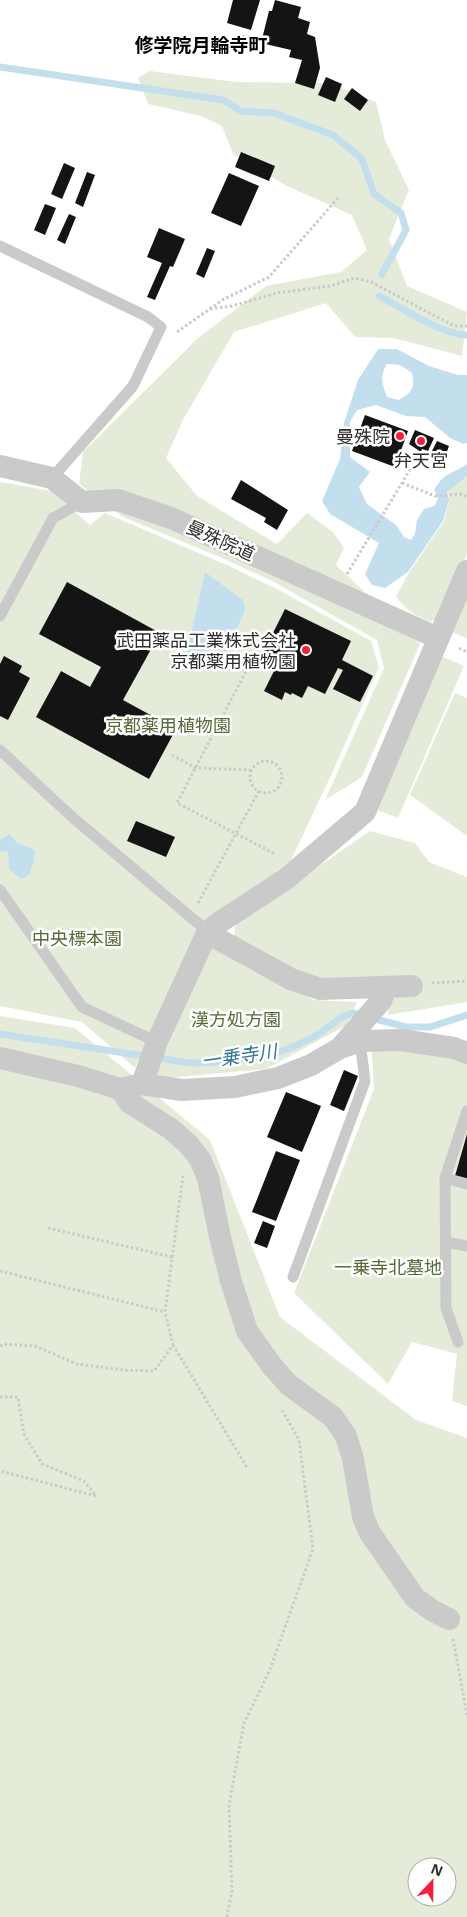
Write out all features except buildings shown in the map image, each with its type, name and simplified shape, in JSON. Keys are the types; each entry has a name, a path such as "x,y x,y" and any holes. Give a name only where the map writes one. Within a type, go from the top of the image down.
{"street":[{"path":"0,466 52,478 82,502"},
{"name":"曼殊院道","path":"82,502 118,500 171,518 438,638"},
{"path":"449,1619 433,1611 415,1598 370,1533 363,1517 354,1459 346,1436 333,1417 289,1385 272,1366 247,1331 230,1281 208,1178 200,1159 188,1144 171,1130 130,1103 131,1087 157,1042 207,933 217,924 286,879 364,812 467,571"},
{"path":"207,933 291,979 320,989 384,994 412,986"},
{"path":"0,1058 131,1087 182,1090 235,1087 278,1078 310,1065 353,1038 384,994"},
{"path":"353,1038 401,1040 454,1048 467,1053"}],"lane":[{"path":"0,246 148,317 162,327 133,386 52,478"},
{"path":"0,616 52,518 82,502"},
{"path":"0,750 71,816 207,933"},
{"path":"0,890 82,1007 157,1042"},
{"path":"293,1277 365,1081 353,1038"},
{"path":"458,1342 446,1308 445,1178 467,1112"},
{"path":"445,1178 467,1184"},
{"path":"446,1242 467,1246"}],"path":[{"path":"150,351 224,299 269,277 338,198"},
{"path":"210,308 232,306 277,293 330,286 355,278 371,282 454,326 467,326"},
{"path":"336,592 411,468"},
{"path":"402,483 435,496 462,494 467,497"},
{"path":"255,654 177,803 275,854"},
{"path":"172,754 196,768 252,770"},
{"path":"273,762 281,770 282,781 280,786 271,792 259,792 250,780 252,770 258,763 273,762"},
{"path":"190,917 259,792"},
{"path":"412,986 467,981"},
{"path":"188,1144 165,1312 172,1345 248,1469"},
{"path":"48,1228 172,1257"},
{"path":"0,1271 165,1312"},
{"path":"0,1346 4,1344 34,1346 77,1364 154,1372 172,1345"},
{"path":"0,1397 18,1397 24,1434 42,1464 84,1481 96,1496 0,1471"},
{"path":"227,1917 232,1890 229,1804 244,1723 269,1672 313,1549 299,1440 280,1406"},
{"path":"449,1619 467,1715"}],"green space":[{"path":"150,71 236,82 328,83 376,102 385,140 409,190 389,239 407,286 467,312 462,356 394,338 355,337 326,303 234,332 184,418 166,458 197,496 277,544 307,513 333,532 344,548 336,565 420,644 362,777 325,800 384,668 377,640 272,581 123,517 79,484 83,452 198,338 266,286 341,272 367,250 352,215 287,186 233,154 222,126 201,116 148,104 138,78"},
{"path":"467,475 467,554 438,617 431,622 412,612 396,597 408,574 444,521 449,501 448,491"},
{"name":"京都薬用植物園","path":"0,482 52,491 90,525 105,513 229,566 277,589 371,641 379,667 284,875 200,925 135,1068 82,1022 0,1006"},
{"path":"467,598 467,638 452,632"},
{"path":"441,656 464,666 398,818 375,809"},
{"path":"455,693 467,698 467,836 410,795"},
{"path":"370,831 415,843 429,862 467,877 467,1002 388,1015 392,977 310,981 234,939 235,924"},
{"name":"漢方処方園","path":"212,947 314,1000 357,1002 347,1025 266,1069 153,1079"},
{"path":"0,1016 75,1028 210,1140 280,1317 416,1420 467,1438 467,1917 0,1917"},
{"name":"一乗寺北墓地","path":"371,1040 467,1053 467,1406 452,1401 457,1354 412,1342 388,1384 294,1293 374,1089"}],"water":[{"path":"378,349 397,349 429,366 458,375 467,375 467,443 463,444 450,438 425,417 406,416 376,405 357,410 350,422 350,457 370,472 359,487 367,504 396,525 404,537 411,540 415,534 417,520 424,509 434,506 438,499 434,491 437,485 444,477 467,464 467,476 447,492 449,500 443,521 408,572 385,588 372,585 365,574 379,543 330,514 322,501 340,459 344,423 358,380","holes":["387,364 400,365 412,373 413,386 412,390 399,400 387,397 382,377"]},
{"path":"205,572 243,600 245,609 223,664 187,652"},
{"path":"10,834 16,842 35,850 34,861 29,875 21,879 9,869 8,852 0,851 0,840"}],"waterway":[{"path":"0,67 223,100 241,111 274,113 333,135 362,159 374,194 401,213 406,230 382,274"},
{"path":"379,296 435,326 447,331 467,335"},
{"name":"一乗寺川","path":"0,1034 190,1063 250,1059 285,1050 317,1035 339,1019 353,1013 406,1027 430,1027 467,1015"}],"place":[{"name":"曼殊院","path":"400,436"},
{"name":"弁天宮","path":"421,441"},
{"name":"武田薬品工業株式会社 京都薬用植物園","path":"306,650"}],"district":[{"name":"修学院月輪寺町","path":"201,45"}],"park label":[{"name":"中央標本園","path":"77,938"}]}
